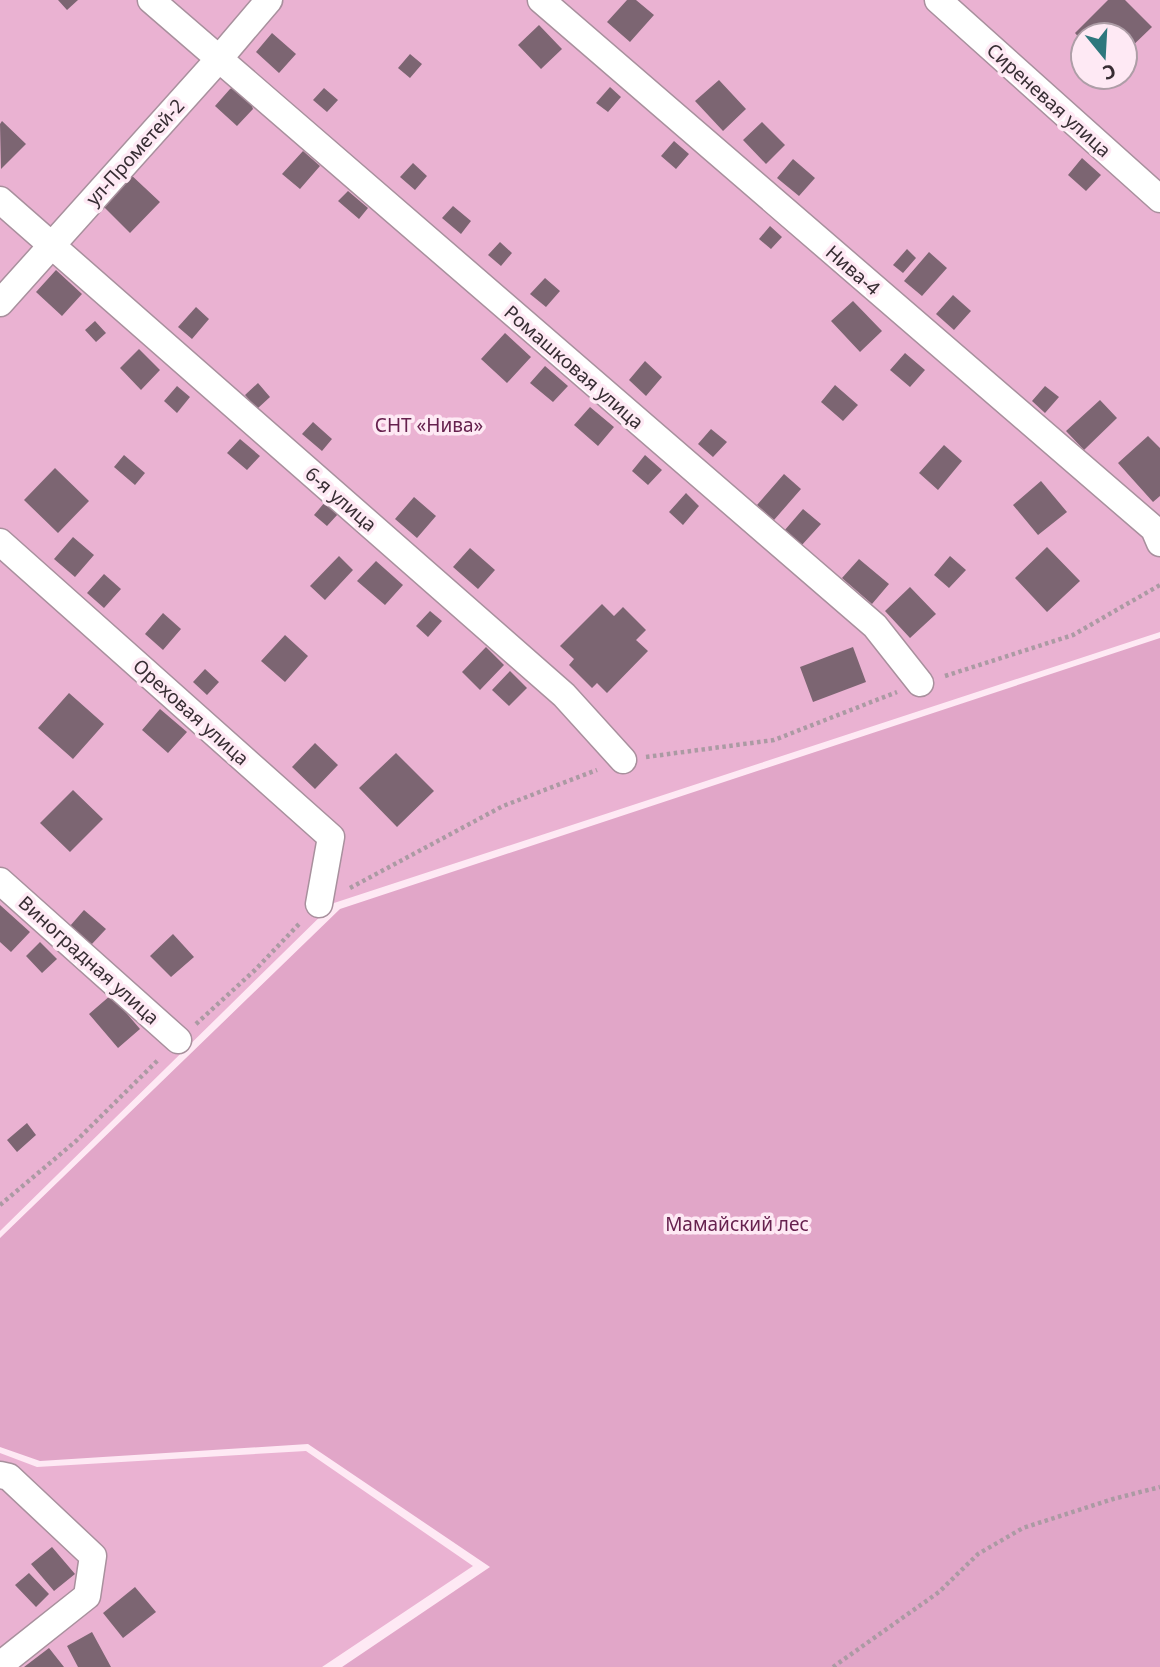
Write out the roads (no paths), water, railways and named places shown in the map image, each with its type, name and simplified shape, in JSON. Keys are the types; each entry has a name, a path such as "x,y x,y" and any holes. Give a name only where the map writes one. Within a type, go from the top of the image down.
{"street":[{"name":"Ромашковая улица","path":"151,0 875,626 920,683"},
{"name":"ул-Прометей-2","path":"0,303 269,0"},
{"name":"Нива-4","path":"541,0 1154,529 1160,544"},
{"name":"Сиреневая улица","path":"938,0 1160,199"},
{"name":"6-я улица","path":"0,200 564,695 623,760"},
{"name":"Ореховая улица","path":"0,542 331,837 319,904"},
{"name":"Виноградная улица","path":"0,881 178,1040"},
{"path":"0,1475 9,1477 93,1556 87,1596 0,1665"}],"park label":[{"name":"СНТ «Нива»","path":"429,425"},
{"name":"Мамайский лес","path":"737,1224"}]}
